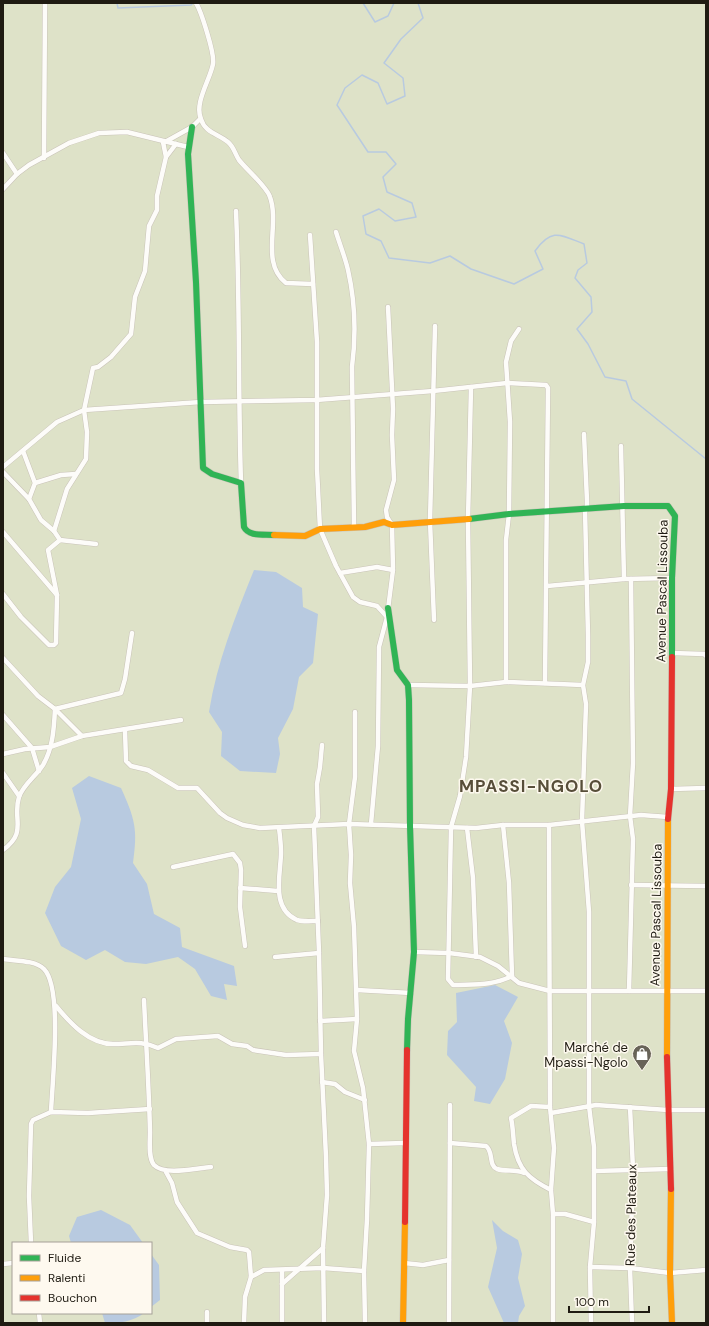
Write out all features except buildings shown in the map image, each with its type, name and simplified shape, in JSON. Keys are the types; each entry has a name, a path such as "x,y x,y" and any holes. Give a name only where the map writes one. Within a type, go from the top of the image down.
{"street":[{"path":"44,158 45,3"},
{"path":"196,3 202,12 213,59 201,100 200,119 205,127 231,144 239,159 269,194 274,231 272,250 274,267 280,279 286,283 313,284"},
{"path":"163,142 192,127 200,119"},
{"path":"192,127 205,127"},
{"path":"192,127 188,147 196,282 203,468 212,474 241,483"},
{"path":"3,189 17,174 29,165 70,143 99,133 127,132 188,147"},
{"path":"163,142 166,157"},
{"path":"54,531 67,488 86,459 84,410 93,368 98,367 111,357 131,334 134,297 145,271 149,226 157,210 156,196 166,157 176,144"},
{"path":"3,153 17,174"},
{"path":"236,211 239,276 238,401 241,483 244,527 246,531 251,534 305,536 320,529 365,527 384,522 392,525 430,521 468,520 509,514 624,506"},
{"path":"336,232 348,271 352,298 355,345 352,367 354,527"},
{"path":"310,235 317,342 316,400 320,529 340,573 353,597 360,602 377,606 387,617"},
{"path":"371,824 378,746 378,647 387,617 393,570 392,525 387,517 386,510 394,480 388,307"},
{"path":"434,620 430,521 435,326"},
{"path":"506,682 506,540 509,514 510,422 507,383 508,351 519,329"},
{"path":"3,467 57,422 84,410 201,402 316,400 352,396 433,391 507,383 546,385 548,388 546,683"},
{"path":"471,387 468,520 470,686 466,757 460,796 451,827 450,953 448,979 451,984 499,983 512,976"},
{"path":"584,434 587,501 587,507 585,509 588,574 588,662 583,685 586,704 582,821 588,912 589,1106 594,1147 594,1222 590,1267 591,1323"},
{"path":"622,446 624,579"},
{"path":"23,450 35,483 29,499"},
{"path":"3,472 29,499 41,520 54,531 60,540"},
{"path":"35,483 61,475 76,474"},
{"name":"Avenue Pascal Lissouba","path":"624,506 668,506 671,508 675,516 672,578 671,789 668,817 666,991 668,1110 671,1169 670,1273 672,1323"},
{"path":"3,532 57,595"},
{"path":"3,594 35,632 52,646 56,643 57,595 48,550 60,540 96,544"},
{"path":"340,573 377,567 393,570"},
{"path":"547,586 624,579 672,578"},
{"path":"629,991 633,839 630,816 633,763 631,579"},
{"path":"388,608 397,670 408,685 414,952 405,1143 403,1323"},
{"path":"55,709 121,693 125,679 132,633"},
{"path":"672,653 704,654 706,656"},
{"path":"3,658 38,696 55,709 82,736"},
{"path":"408,685 470,686 506,682 583,685"},
{"path":"19,796 43,765 53,739 55,709"},
{"path":"355,712 355,776 349,824 351,855 350,883 354,927 358,1019 354,1051 365,1100 369,1144 364,1271 365,1323"},
{"path":"3,715 32,748 39,771"},
{"path":"3,754 32,748 50,747 82,736 181,720"},
{"path":"125,730 126,761 130,766 148,770 178,788 197,788 220,813 244,825 260,828 371,824 467,828 503,825 549,825 630,816 650,815 668,817"},
{"path":"322,745 320,767 316,784 318,817 314,826 327,1195 323,1248 324,1323"},
{"path":"3,773 19,796 18,829 15,839 3,850"},
{"path":"671,789 706,788"},
{"path":"503,825 509,883 512,976"},
{"path":"549,825 550,1106 554,1148 551,1190 553,1214 553,1323"},
{"path":"279,828 281,853 278,891 283,905 292,917 303,921 318,921"},
{"path":"467,828 473,878 476,956"},
{"path":"173,867 233,854 240,863 240,907 245,946"},
{"path":"631,885 706,886"},
{"path":"240,888 278,891"},
{"path":"414,952 450,953 476,956 488,960 512,976 519,983 550,991 706,991"},
{"path":"275,957 319,953"},
{"path":"3,959 34,963 45,969 48,974 56,1006 51,1112"},
{"path":"357,990 411,993"},
{"path":"144,1000 151,1155 154,1165 166,1172 211,1167"},
{"path":"56,1006 75,1028 98,1041 113,1044 146,1042 158,1048 176,1039 218,1036 232,1044 246,1046 253,1050 290,1055 321,1054"},
{"path":"320,1021 358,1019"},
{"path":"322,1082 335,1084 345,1092 365,1100"},
{"path":"449,1323 450,1105"},
{"path":"551,1113 589,1106 604,1105 668,1110 706,1110"},
{"path":"524,1173 514,1145 511,1118 531,1106 550,1106"},
{"name":"Rue des Plateaux","path":"630,1107 632,1169 630,1268 632,1323"},
{"path":"32,1242 29,1210 31,1124 37,1117 51,1112 88,1113 150,1109"},
{"path":"369,1144 405,1143"},
{"path":"450,1143 486,1146 490,1150 492,1164 496,1168 524,1173 537,1183 551,1190"},
{"path":"594,1171 671,1169"},
{"path":"166,1172 180,1208 197,1233 230,1247 247,1250 250,1254 251,1277 245,1297 244,1323"},
{"path":"553,1214 565,1214 594,1222"},
{"path":"282,1284 323,1248"},
{"path":"404,1262 423,1265 449,1260"},
{"path":"590,1267 630,1268 670,1273 706,1270"},
{"path":"251,1277 264,1270 282,1271 323,1268 364,1271"},
{"path":"282,1271 282,1323"},
{"path":"207,1312 207,1323"}],"green space":[{"path":"3,3 706,3 706,1323 3,1323"}],"water":[{"path":"254,570 276,572 302,588 303,607 318,614 313,663 299,677 293,709 278,738 280,754 276,773 240,771 221,756 222,732 209,712 212,693 222,657"},
{"path":"89,776 121,788 134,824 135,841 133,863 147,884 154,914 180,928 182,947 234,966 237,986 224,984 227,1000 211,996 195,969 178,957 146,964 125,962 105,950 86,960 61,946 45,913 55,887 71,867 81,819 72,788"},
{"path":"495,985 518,997 504,1021 512,1043 505,1079 490,1104 474,1101 476,1087 447,1055 448,1031 457,1022 456,993"},
{"path":"101,1210 130,1225 142,1242 71,1242 69,1236 77,1217"},
{"path":"492,1220 503,1231 518,1240 522,1254 518,1278 525,1306 519,1316 518,1323 504,1323 488,1287 497,1248"},
{"path":"152,1255 159,1265 160,1300 152,1306"},
{"path":"102,1314 143,1314 126,1321 105,1323"}],"waterway":[{"path":"117,3 118,8 191,5 193,3"},
{"path":"363,3 375,22 388,16 394,3"},
{"path":"418,3 423,18 401,39 384,63 403,78 405,96 387,104 378,83 362,75 345,88 337,105 368,152 386,152 396,164 383,177 387,192 412,203 416,217 395,221 379,209 363,216 366,234 381,241 389,258 430,263 450,256 471,269 514,284 543,269 535,251 541,243 552,236 563,236 584,244 587,263 578,270 575,278 591,297 592,312 577,329 588,344 605,377 626,381 632,399 706,459"}],"traffic: fast":[{"path":"192,127 188,154 196,282 203,468 212,474 241,483 244,527 246,530 253,534 274,535"},
{"path":"469,519 509,514 624,506 668,506 675,516 672,578 672,657"},
{"path":"388,608 397,670 408,685 409,700 410,826 414,952 408,1019 407,1050"}],"traffic: slow":[{"path":"274,535 305,536 320,529 365,527 384,522 392,525 469,519"},
{"path":"667,1057 668,819"},
{"path":"671,1189 670,1273 672,1323"},
{"path":"403,1323 405,1222"}],"traffic: jam":[{"path":"668,819 671,789 672,657"},
{"path":"405,1222 407,1050"},
{"path":"667,1057 671,1189"}],"place":[{"name":"Marché de Mpassi-Ngolo","path":"642,1071"}],"district":[{"name":"MPASSI-NGOLO","path":"531,786"}]}
